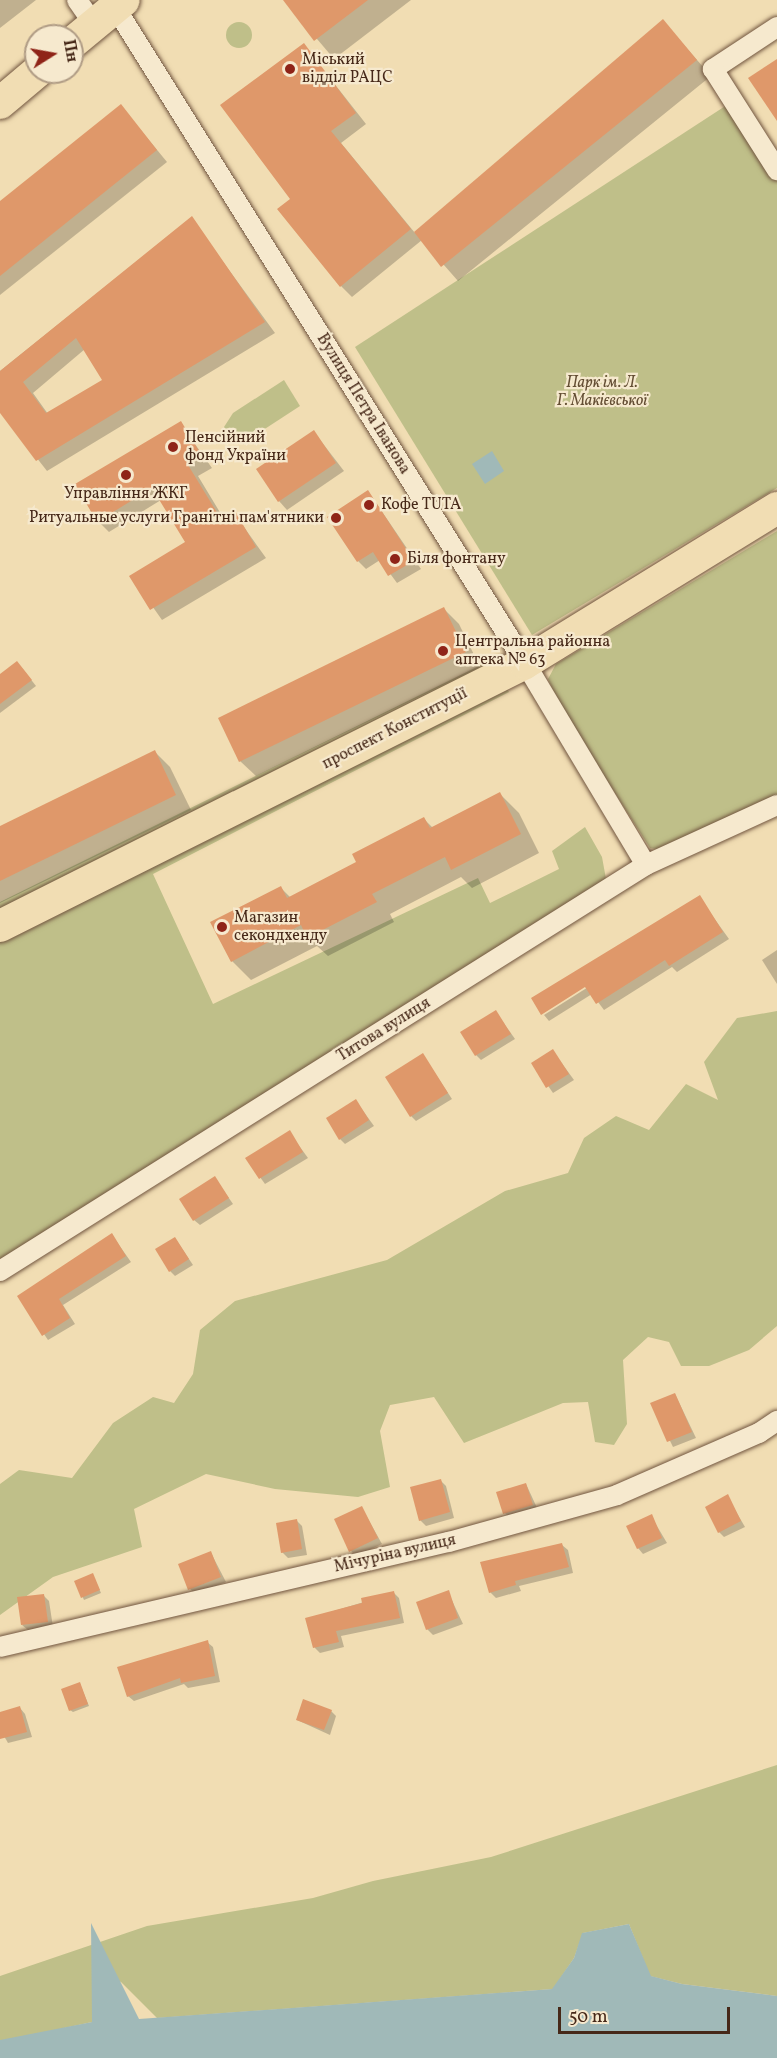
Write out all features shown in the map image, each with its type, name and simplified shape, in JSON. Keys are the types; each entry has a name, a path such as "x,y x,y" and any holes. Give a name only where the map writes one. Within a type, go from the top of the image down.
{"main road":[{"path":"0,104 24,83"},
{"name":"проспект Конституції","path":"0,926 525,663 777,508"}],"street":[{"name":"Вулиця Петра Іванова","path":"96,15 525,663 646,865"},
{"path":"777,27 712,69 777,170"},
{"name":"Титова вулиця","path":"0,1270 646,865 777,805"},
{"name":"Мічуріна вулиця","path":"0,1647 449,1542 617,1495 759,1433 777,1421"}],"green space":[{"path":"239,22 248,26 252,35 248,44 239,48 230,44 226,35 230,26"},
{"name":"Парк ім. Л. Г. Макієвської","path":"733,101 777,170 777,488 532,635 355,347"},
{"path":"284,380 300,406 245,442 233,441 224,427 233,413"},
{"path":"777,531 777,804 676,852 650,848 560,707 548,679 556,664"},
{"path":"489,661 509,692 153,874 213,1004 478,878 490,903 559,869 552,851 585,827 602,857 608,890 0,1270 0,902"},
{"path":"777,1011 777,1326 749,1350 709,1366 681,1366 669,1342 648,1337 623,1360 627,1424 614,1445 595,1442 588,1402 563,1403 464,1443 434,1397 390,1405 380,1431 390,1487 358,1497 275,1489 206,1474 134,1509 142,1547 53,1577 0,1615 0,1484 19,1470 72,1478 113,1423 153,1397 174,1403 193,1374 200,1330 235,1301 387,1260 505,1191 568,1173 584,1138 616,1116 649,1130 686,1084 718,1100 704,1062 737,1018"},
{"path":"777,1765 777,1996 682,1984 650,1976 629,1924 583,1933 574,1958 553,1989 157,2018 121,1982 102,1975 92,2022 0,2042 0,1976 147,1926 313,1898 373,1881 491,1857"}],"water":[{"path":"492,451 504,471 485,484 472,464"},
{"path":"91,1923 139,2019 552,1989 574,1958 582,1933 629,1924 651,1976 682,1984 777,1996 777,2058 0,2058 0,2040 92,2022"}],"building":[{"path":"283,0 368,0 314,41"},
{"path":"663,19 697,60 441,267 414,232"},
{"path":"304,43 356,113 331,131 411,229 340,287 277,209 290,199 220,105"},
{"path":"777,59 777,121 748,78"},
{"path":"121,104 157,150 0,276 0,201"},
{"path":"192,216 265,322 36,461 0,413 0,371","holes":["76,338 102,380 46,413 23,382"]},
{"path":"181,421 202,456 188,465 221,519 235,511 256,547 150,610 129,576 185,542 152,488 97,522 75,484"},
{"path":"314,430 336,463 278,502 256,469"},
{"path":"368,490 414,561 388,576 373,552 357,562 327,517"},
{"path":"444,607 466,652 239,762 218,718"},
{"path":"17,661 32,680 0,704 0,674"},
{"path":"155,750 176,795 0,881 0,826"},
{"path":"500,792 521,834 451,870 445,857 372,894 377,902 307,938 301,925 231,962 210,922 281,886 287,898 356,862 352,854 424,817 430,828"},
{"path":"700,895 723,932 669,966 665,960 596,1004 585,987 541,1015 531,998"},
{"path":"496,1010 511,1034 475,1056 460,1032"},
{"path":"553,1049 569,1074 546,1088 531,1063"},
{"path":"423,1053 448,1093 410,1117 385,1077"},
{"path":"356,1099 369,1120 339,1140 326,1118"},
{"path":"290,1130 303,1152 259,1179 245,1158"},
{"path":"215,1176 229,1198 193,1221 179,1199"},
{"path":"112,1233 126,1256 59,1299 70,1318 42,1336 17,1296"},
{"path":"175,1237 189,1259 169,1272 155,1249"},
{"path":"675,1393 692,1432 667,1442 650,1403"},
{"path":"441,1479 450,1512 419,1521 410,1487"},
{"path":"526,1483 533,1505 503,1514 496,1492"},
{"path":"728,1494 741,1521 718,1533 705,1507"},
{"path":"362,1506 378,1538 349,1552 334,1519"},
{"path":"652,1514 662,1538 637,1549 626,1526"},
{"path":"297,1519 302,1549 281,1553 276,1523"},
{"path":"562,1543 569,1567 515,1581 516,1585 489,1593 480,1562"},
{"path":"211,1551 221,1577 188,1590 178,1564"},
{"path":"93,1573 100,1590 81,1598 74,1581"},
{"path":"449,1590 458,1618 426,1630 416,1602"},
{"path":"394,1591 400,1618 336,1631 339,1642 313,1648 305,1618 362,1603 361,1598"},
{"path":"44,1594 48,1622 21,1625 17,1597"},
{"path":"208,1640 215,1676 181,1683 180,1678 127,1697 117,1667"},
{"path":"80,1682 88,1704 69,1711 61,1689"},
{"path":"303,1699 332,1710 324,1730 296,1720"},
{"path":"20,1706 27,1732 0,1739 0,1712"}],"place":[{"name":"Міський відділ РАЦС","path":"290,69"},
{"name":"Пенсійний фонд України","path":"173,447"},
{"name":"Управління ЖКГ","path":"126,475"},
{"name":"Кофе TUTA","path":"369,505"},
{"name":"Ритуальные услуги Гранітні пам'ятники","path":"336,518"},
{"name":"Біля фонтану","path":"395,559"},
{"name":"Центральна районна аптека № 63","path":"443,651"},
{"name":"Магазин секондхенду","path":"222,927"}]}
